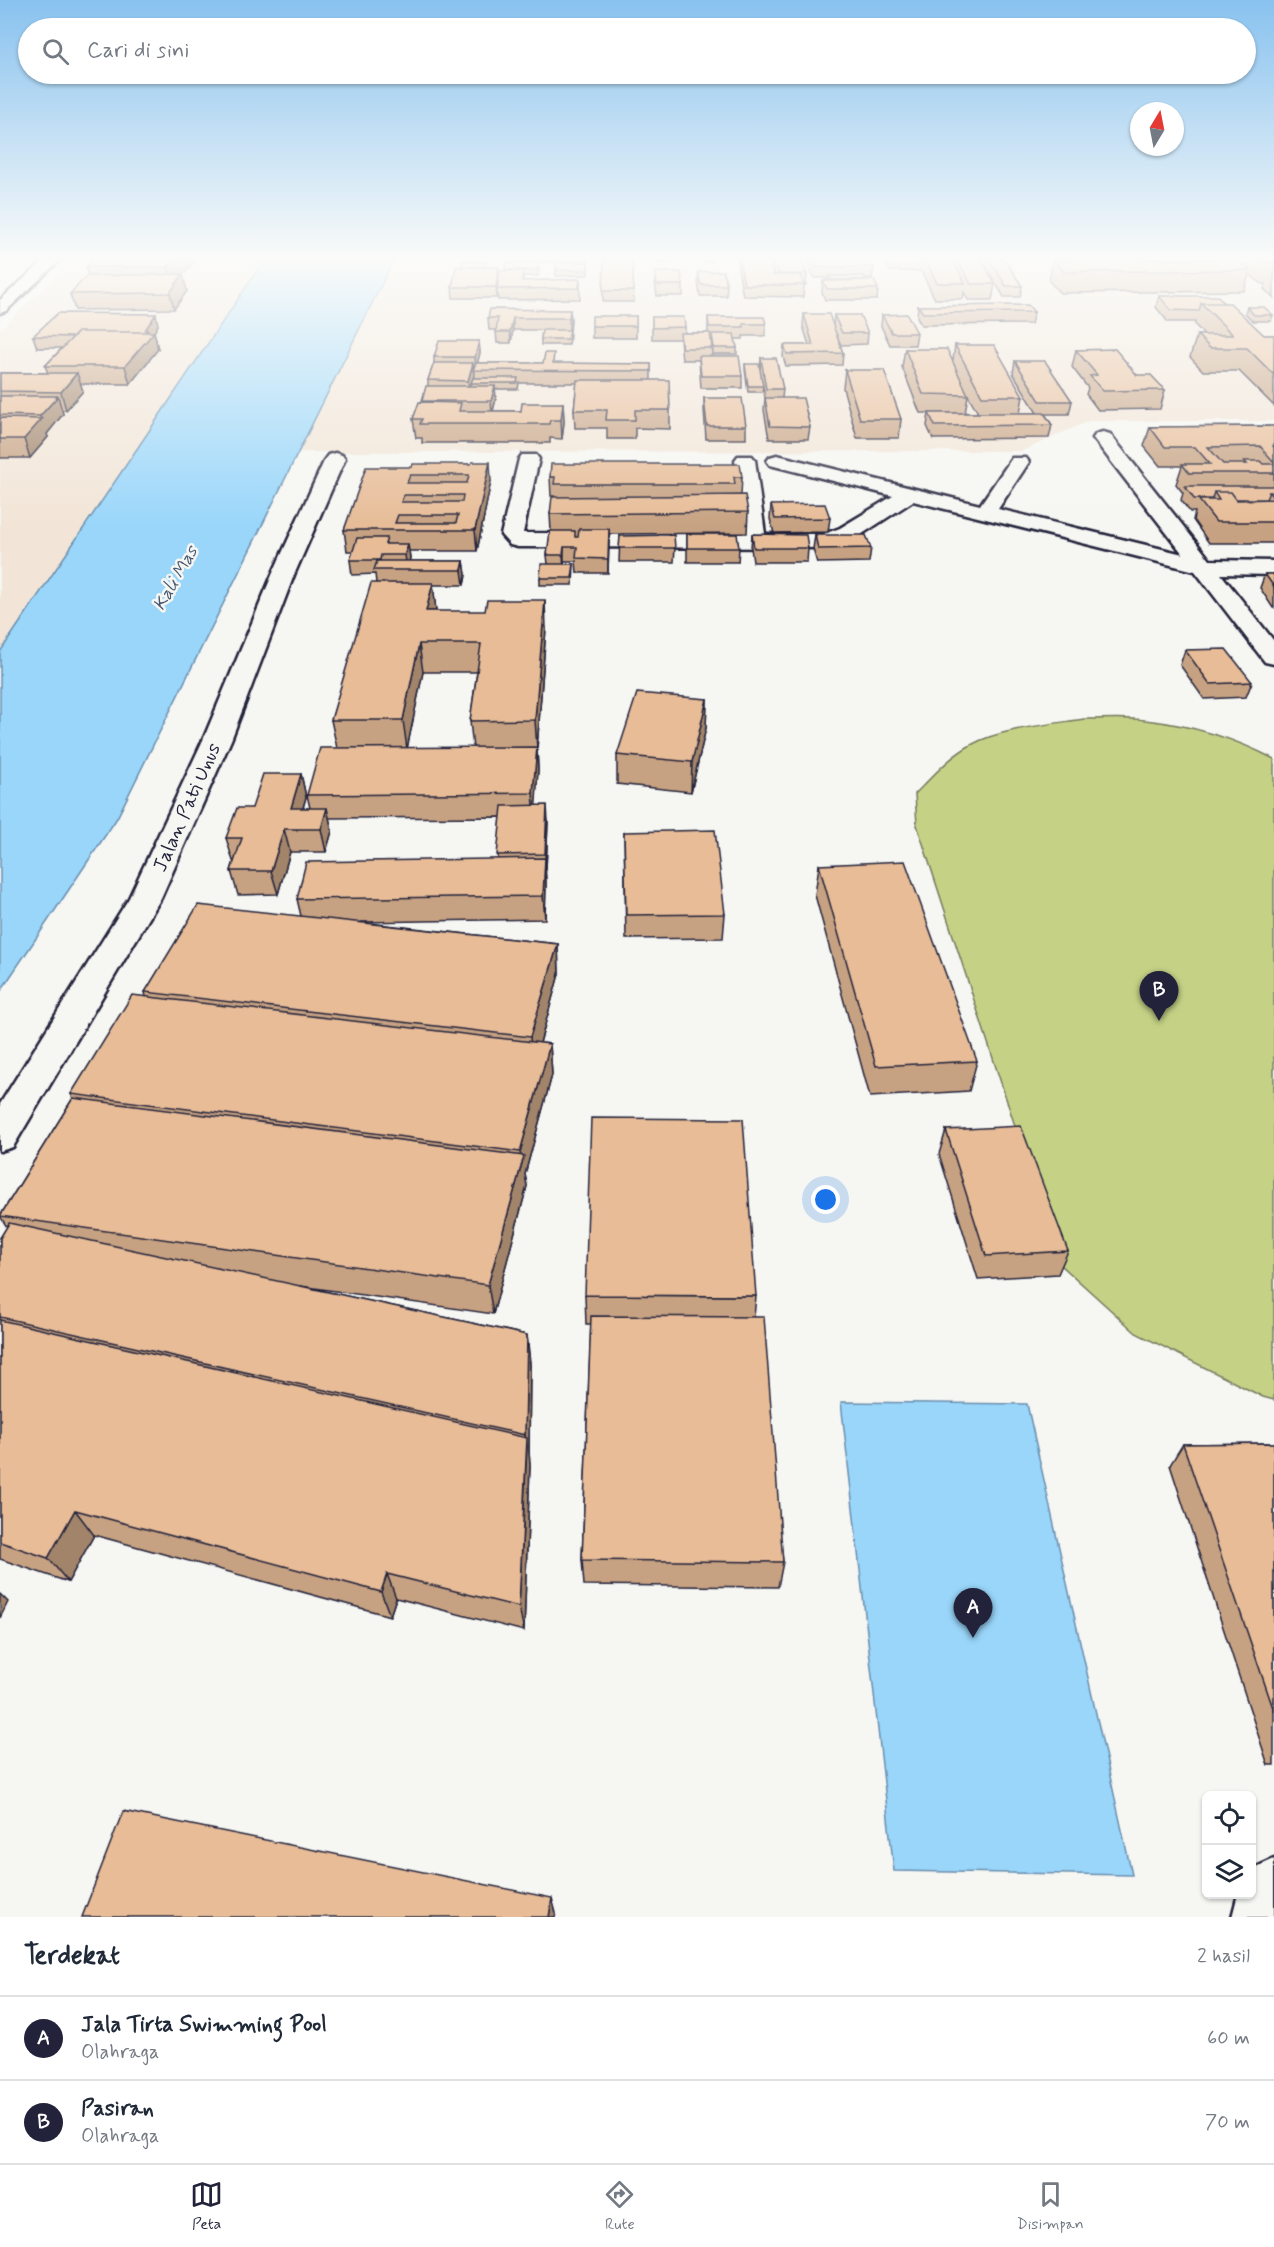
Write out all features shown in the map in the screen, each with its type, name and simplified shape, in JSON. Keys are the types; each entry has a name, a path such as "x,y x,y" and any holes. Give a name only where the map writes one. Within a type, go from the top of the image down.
{"street":[{"path":"1103,438 1274,657"},
{"name":"Jalan Pati Unus","path":"0,1136 145,898 217,740 283,575 335,459"},
{"path":"529,459 512,535 518,540 827,542 848,533 910,494"},
{"path":"745,460 755,541"},
{"path":"777,461 1206,567 1274,567"},
{"path":"986,512 1019,462"},
{"path":"1261,1917 1268,1891 1274,1888"}],"shaded area":[{"path":"0,348 205,348 0,652"},
{"path":"350,348 1274,348 1274,421 1089,421 1022,451 298,452"}],"green space":[{"path":"1084,719 1130,719 1179,725 1227,739 1274,759 1274,1400 1263,1397 1136,1333 1060,1264 917,825 915,794 955,755 983,739 1010,731"}],"water":[{"name":"Kali Mas","path":"205,348 350,348 117,818 0,992 0,652"},
{"path":"841,1402 1027,1404 1132,1875 894,1871"}],"building":[{"path":"62,348 140,348 125,366 45,366"},
{"path":"437,348 477,348 475,357 434,357"},
{"path":"785,348 841,348 843,353 787,354"},
{"path":"957,348 996,348 1023,396 982,396"},
{"path":"1247,348 1274,348 1274,375"},
{"path":"905,349 947,349 968,395 923,394"},
{"path":"1115,349 1137,375 1151,375 1165,390 1103,391 1090,376 1097,375 1076,350"},
{"path":"545,353 554,353 553,363 651,364 651,371 473,370 476,363 543,363"},
{"path":"699,356 739,356 742,376 701,376"},
{"path":"761,358 776,358 783,389 766,389"},
{"path":"1015,361 1045,361 1072,401 1040,401"},
{"path":"434,363 473,363 468,381 428,380"},
{"path":"745,364 759,364 763,386 748,386"},
{"path":"845,370 884,370 901,419 860,419"},
{"path":"0,373 77,373 61,392 0,391"},
{"path":"473,378 518,378 517,383 471,383"},
{"path":"577,380 669,380 670,410 635,410 635,420 606,420 607,410 574,410"},
{"path":"426,386 495,386 491,401 422,401"},
{"path":"0,396 58,396 40,416 0,415"},
{"path":"704,398 742,398 746,426 707,426"},
{"path":"765,398 803,398 810,427 770,426"},
{"path":"419,402 461,403 459,411 521,411 522,403 563,403 561,420 550,420 549,424 420,424 422,419 413,419"},
{"path":"929,413 1044,413 1052,425 935,426"},
{"path":"0,418 42,419 24,439 0,439"},
{"path":"1274,426 1274,462 1260,446 1208,447 1223,464 1247,464 1244,461 1260,461 1263,464 1274,464 1274,473 1189,473 1182,464 1210,464 1195,447 1165,447 1150,427"},
{"path":"472,462 490,462 475,530 344,530 366,467 471,464","holes":["410,475 469,475 467,483 407,483","404,495 463,495 462,502 401,502","398,515 458,515 456,523 395,523"]},
{"path":"551,464 740,464 742,477 734,477 735,484 554,484 555,477 550,477"},
{"path":"1185,486 1274,486 1274,492 1269,492 1266,499 1236,499 1231,492 1214,492 1212,499 1194,499"},
{"path":"1214,492 1231,492 1237,500 1274,499 1274,522 1216,522 1199,500 1219,500"},
{"path":"745,495 748,512 550,514 552,497"},
{"path":"825,504 830,518 775,519 771,505"},
{"path":"579,529 609,529 608,559 576,558 577,547 564,547 563,555 547,555 550,531 575,531 575,537 578,537"},
{"path":"687,534 737,534 739,548 687,548"},
{"path":"752,534 806,535 808,548 754,548"},
{"path":"674,535 675,548 619,548 620,536"},
{"path":"815,535 866,535 871,548 818,549"},
{"path":"357,538 387,538 385,544 408,544 405,555 381,555 380,560 350,560"},
{"path":"377,561 464,561 462,570 374,570"},
{"path":"541,564 574,564 572,578 540,578"},
{"path":"1265,574 1274,574 1274,587"},
{"path":"371,583 433,583 426,611 485,611 487,600 545,600 535,720 470,721 481,644 419,644 403,720 331,720"},
{"path":"1226,649 1252,682 1210,684 1185,650"},
{"path":"637,693 707,699 692,762 617,755"},
{"path":"537,747 533,793 307,795 320,748"},
{"path":"263,774 301,774 291,808 327,808 321,829 284,829 271,871 231,871 242,838 226,838 237,808 252,808"},
{"path":"547,805 545,854 497,855 502,806"},
{"path":"715,830 725,914 626,915 624,832"},
{"path":"545,858 543,896 297,899 306,862"},
{"path":"905,861 977,1061 876,1066 819,865"},
{"path":"198,905 558,944 530,1037 145,992"},
{"path":"132,995 550,1044 520,1152 71,1094"},
{"path":"73,1098 524,1156 488,1285 0,1216"},
{"path":"591,1118 743,1119 756,1296 585,1295"},
{"path":"1021,1126 1068,1251 986,1256 946,1130"},
{"path":"9,1223 527,1335 525,1435 0,1317 0,1238"},
{"path":"591,1316 764,1317 783,1562 582,1560"},
{"path":"0,1320 527,1438 519,1607 387,1574 381,1592 75,1510 48,1558 0,1542"},
{"path":"1274,1443 1274,1711 1183,1444"},
{"path":"123,1811 552,1898 549,1917 82,1917"}],"place":[{"name":"Pasiran","path":"1159,1021"},
{"name":"Jala Tirta Swimming Pool","path":"973,1638"}]}
